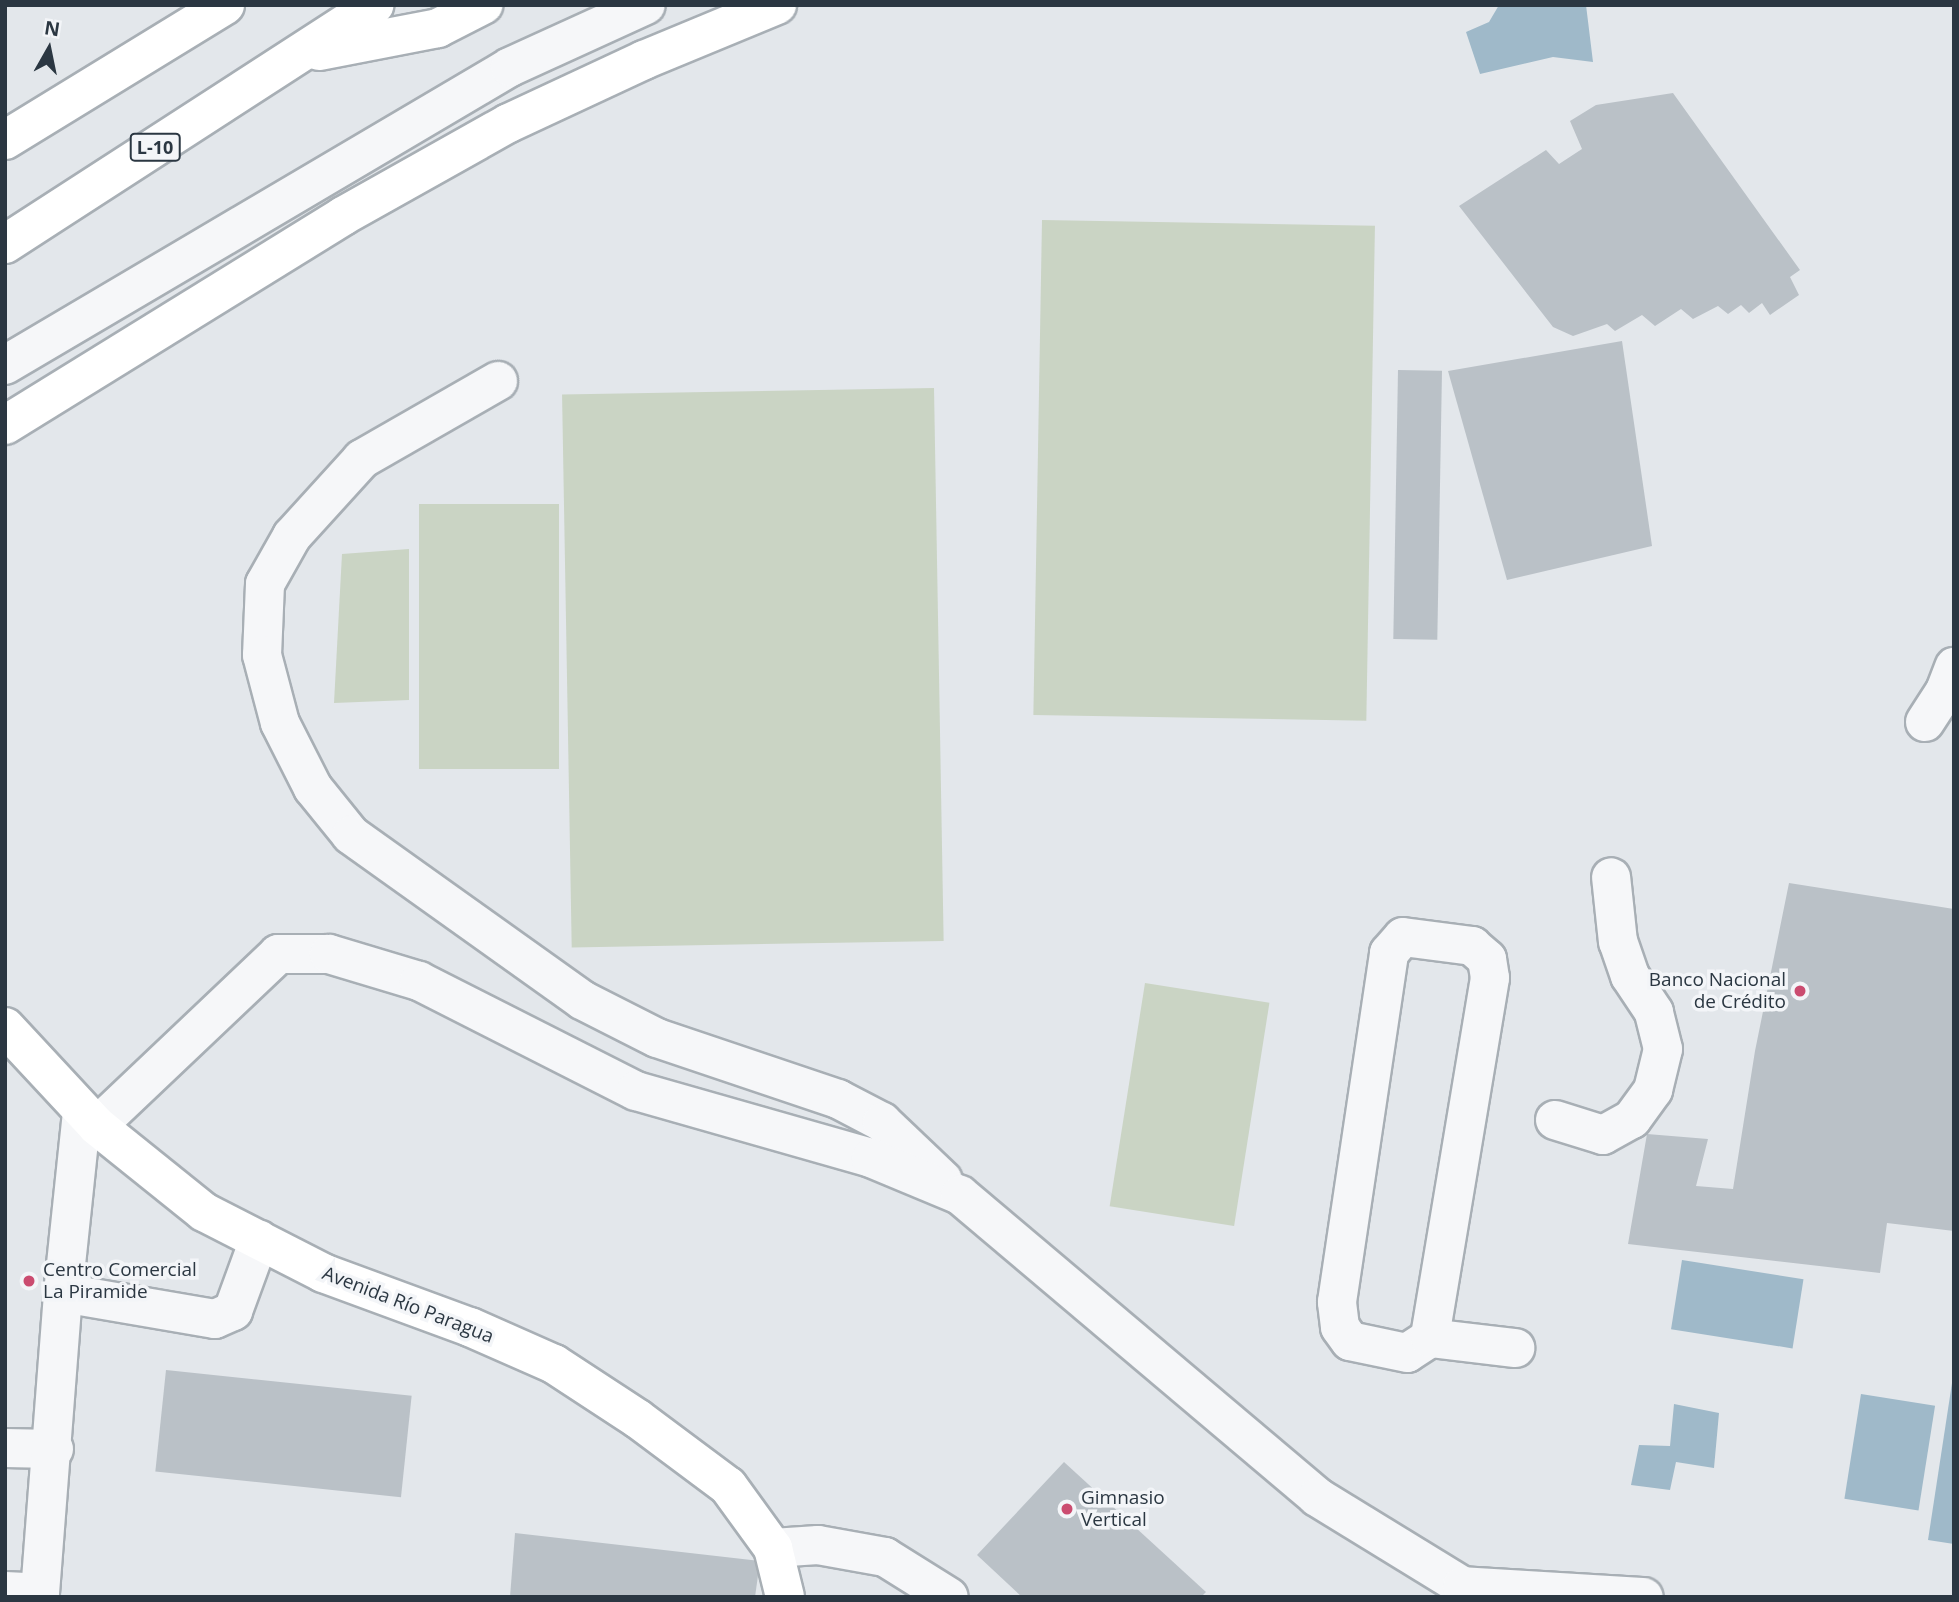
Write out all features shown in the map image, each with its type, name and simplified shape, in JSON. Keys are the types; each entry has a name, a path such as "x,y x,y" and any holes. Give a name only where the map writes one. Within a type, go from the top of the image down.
{"main road":[{"path":"5,140 225,5"},
{"name":"L-10","path":"5,244 306,53 375,5"},
{"path":"306,53 438,28 483,5"},
{"path":"5,425 331,223 509,123 644,60 777,5"},
{"name":"Avenida Río Paragua","path":"5,1027 89,1118 204,1212 323,1273 470,1326 554,1364 728,1486 773,1548 785,1597"}],"street":[{"path":"5,365 510,67 646,5"},
{"path":"498,381 362,458 292,536 265,584 262,655 280,723 313,788 351,835 582,1000 657,1038 860,1110 882,1122 960,1195 1317,1497 1462,1586 1644,1597"},
{"path":"1925,722 1945,691 1954,667"},
{"path":"1555,1120 1603,1135 1632,1119 1653,1090 1663,1049 1654,1012 1630,976 1618,942 1611,877"},
{"path":"1430,1338 1490,978 1486,959 1472,946 1403,937 1389,953 1337,1302 1340,1327 1350,1341 1408,1353 1430,1338 1515,1348"},
{"path":"5,1591 40,1594 54,1449 63,1293 89,1118 278,954 329,954 419,981 636,1091 871,1158 960,1195"},
{"path":"63,1293 215,1319 233,1311 258,1240"},
{"path":"5,1448 54,1449"},
{"path":"773,1548 817,1545 886,1557 949,1597"}],"green space":[{"path":"1042,220 1375,226 1366,721 1033,715"},
{"path":"934,388 944,941 572,947 562,394"},
{"path":"419,504 559,504 559,769 419,769"},
{"path":"409,549 409,700 334,703 342,554"},
{"path":"1145,983 1269,1003 1234,1226 1110,1206"}],"water":[{"path":"1499,5 1586,5 1593,62 1553,57 1480,74 1466,32 1489,22"},
{"path":"1682,1260 1803,1279 1793,1348 1671,1329"},
{"path":"1954,1370 1954,1544 1928,1540"},
{"path":"1861,1394 1935,1406 1918,1510 1844,1499"},
{"path":"1674,1404 1719,1413 1714,1468 1676,1462 1670,1490 1631,1485 1639,1445 1670,1446"}],"building":[{"path":"1673,93 1800,270 1790,277 1799,295 1770,315 1762,303 1749,313 1741,305 1728,314 1718,306 1693,319 1681,309 1655,326 1642,315 1615,331 1607,324 1573,336 1553,327 1459,206 1546,150 1559,164 1582,149 1570,121 1596,105"},
{"path":"1622,341 1652,546 1507,580 1448,371"},
{"path":"1398,370 1442,371 1437,640 1393,639"},
{"path":"1789,883 1954,909 1954,1231 1887,1223 1880,1273 1628,1244 1647,1134 1708,1139 1696,1186 1733,1189 1755,1051"},
{"path":"166,1370 412,1396 401,1497 155,1471"},
{"name":"Gimnasio Vertical","path":"1064,1462 1206,1592 1201,1597 1022,1597 977,1555"},
{"path":"515,1533 760,1561 755,1597 510,1597"}],"place":[{"name":"Banco Nacional de Crédito","path":"1800,991"},
{"name":"Centro Comercial La Piramide","path":"29,1281"},
{"name":"Gimnasio Vertical","path":"1067,1509"}]}
